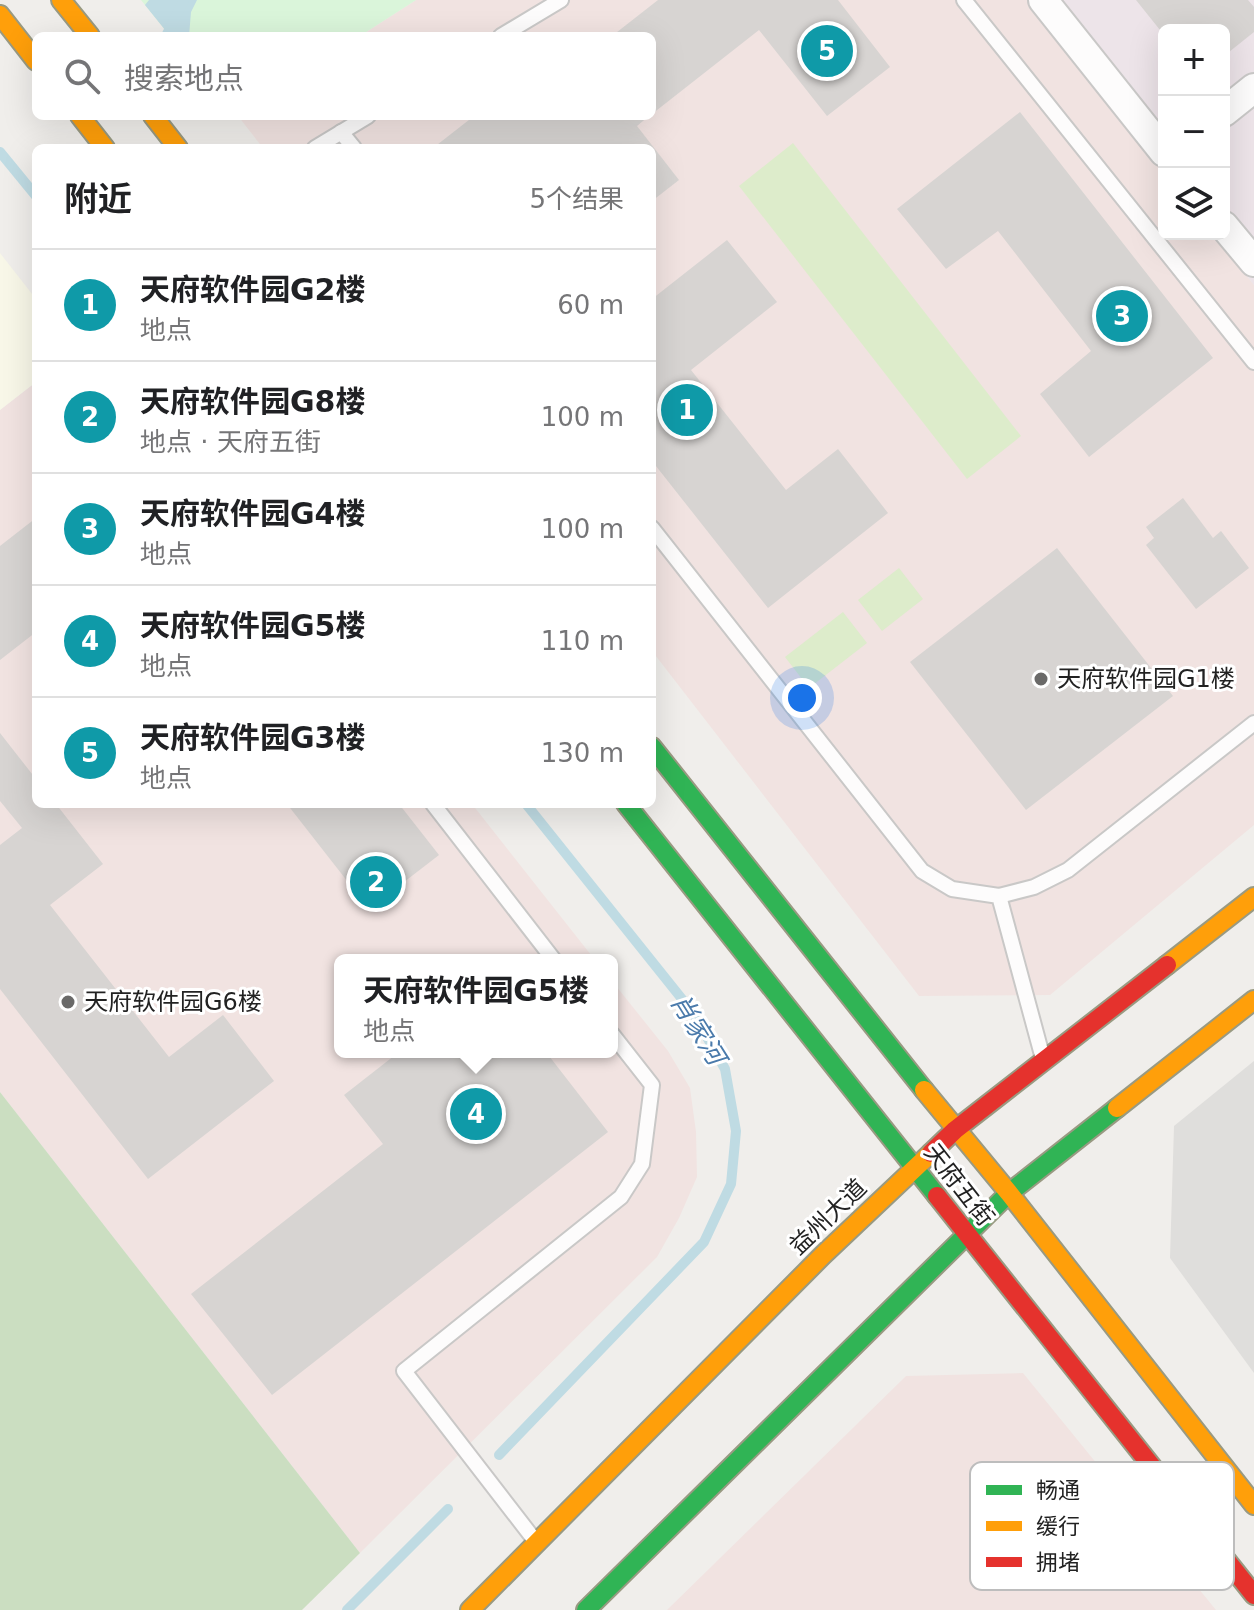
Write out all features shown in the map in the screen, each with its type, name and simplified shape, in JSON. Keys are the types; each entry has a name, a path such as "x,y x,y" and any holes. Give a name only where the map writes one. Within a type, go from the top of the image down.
{"street":[{"path":"61,0 87,32"},
{"path":"1043,0 1158,144"},
{"path":"0,15 32,56"},
{"path":"1230,107 1254,88"},
{"path":"83,120 102,144"},
{"path":"156,120 175,144"},
{"path":"1230,233 1254,262"},
{"name":"天府五街","path":"656,752 1220,1462"},
{"name":"天府五街","path":"629,808 1148,1462"},
{"name":"益州大道","path":"470,1610 812,1266 955,1130 1254,897"},
{"path":"586,1610 1009,1193 1254,1000"},
{"name":"天府五街","path":"1234,1480 1254,1505"},
{"name":"天府五街","path":"1234,1570 1254,1595"}],"lane":[{"path":"508,32 561,0"},
{"path":"964,0 1254,362"},
{"path":"322,144 361,120"},
{"path":"341,132 351,144"},
{"path":"656,533 922,871 952,889 999,896 1034,887 1068,870 1254,723"},
{"path":"436,808 549,954"},
{"path":"999,896 1044,1063"},
{"path":"536,1543 404,1371 621,1197 642,1164 652,1085 618,1042"}],"shaded area":[{"path":"416,0 1030,0 1158,162 1158,240 1219,240 1254,285 1254,825 1050,995 919,996 656,656 656,144 260,144 241,120 656,120 656,32 366,32"},
{"path":"1030,0 1254,0 1254,285 1219,240 1230,240 1230,24 1158,24 1158,162"},
{"path":"0,253 32,294 32,385 0,410"},
{"path":"32,385 32,808 475,808 590,954 334,954 334,1058 618,1058 618,988 668,1051 690,1088 696,1132 697,1177 657,1257 360,1553 0,1092 0,410"},
{"path":"1254,1061 1254,1373 1170,1258 1174,1126"},
{"path":"1023,1373 1095,1462 970,1462 970,1590 1200,1590 1216,1610 667,1610 906,1376"}],"green space":[{"path":"141,0 416,0 366,32 167,32"},
{"path":"793,143 1021,436 967,479 739,186"},
{"path":"899,568 923,599 882,631 858,600"},
{"path":"843,612 867,643 809,688 785,657"},
{"path":"0,1092 360,1553 302,1610 0,1610"}],"water":[{"path":"149,0 197,0 191,12 189,32 167,32 145,5"}],"building":[{"path":"658,0 838,0 890,67 827,116 759,30 656,111 656,32 617,32"},
{"path":"1136,0 1248,0 1254,7 1254,32 1230,51 1230,24 1158,24 1158,28"},
{"path":"1020,112 1213,358 1089,457 1040,394 1091,351 998,231 946,269 897,209"},
{"path":"469,120 644,120 637,126 651,144 438,144"},
{"path":"656,150 679,180 656,198"},
{"path":"727,240 777,302 691,370 786,490 838,449 888,513 768,608 656,466 656,296"},
{"path":"1183,498 1213,538 1221,531 1249,568 1196,609 1146,545 1154,538 1146,527"},
{"path":"32,521 32,635 0,660 0,546"},
{"name":"天府软件园G1楼","path":"1057,548 1173,696 1026,810 910,662"},
{"name":"天府软件园G6楼","path":"0,733 32,774 32,808 59,808 103,864 50,905 169,1057 223,1015 274,1081 148,1179 0,989 0,845 22,828 0,801"},
{"path":"290,808 402,808 439,855 369,909"},
{"path":"391,1058 551,1058 608,1132 272,1395 191,1294 383,1144 344,1095"}],"waterway":[{"name":"肖家河","path":"168,32 184,0"},
{"path":"0,152 32,191"},
{"name":"肖家河","path":"499,1455 704,1242 731,1184 736,1131 725,1069 694,1014 529,808"},
{"name":"肖家河","path":"347,1610 448,1509"}],"traffic: fast":[{"path":"656,752 924,1090"},
{"path":"629,808 937,1196"},
{"path":"586,1610 1009,1193 1117,1108"}],"traffic: slow":[{"path":"61,0 87,32"},
{"path":"0,15 32,56"},
{"path":"83,120 102,144"},
{"path":"156,120 175,144"},
{"path":"1167,965 1254,897"},
{"path":"1117,1108 1254,1000"},
{"path":"924,1090 1220,1462"},
{"path":"470,1610 823,1255 931,1153"},
{"path":"1234,1480 1254,1505"}],"traffic: jam":[{"path":"931,1153 955,1130 1167,965"},
{"path":"937,1196 1148,1462"},
{"path":"1234,1570 1254,1595"}],"place":[{"name":"天府软件园G3楼","path":"827,51"},
{"name":"天府软件园G4楼","path":"1122,316"},
{"name":"天府软件园G2楼","path":"687,410"},
{"name":"天府软件园G1楼","path":"1041,679"},
{"name":"天府软件园G8楼","path":"376,882"},
{"name":"天府软件园G6楼","path":"68,1002"},
{"name":"天府软件园G5楼","path":"476,1114"}]}
